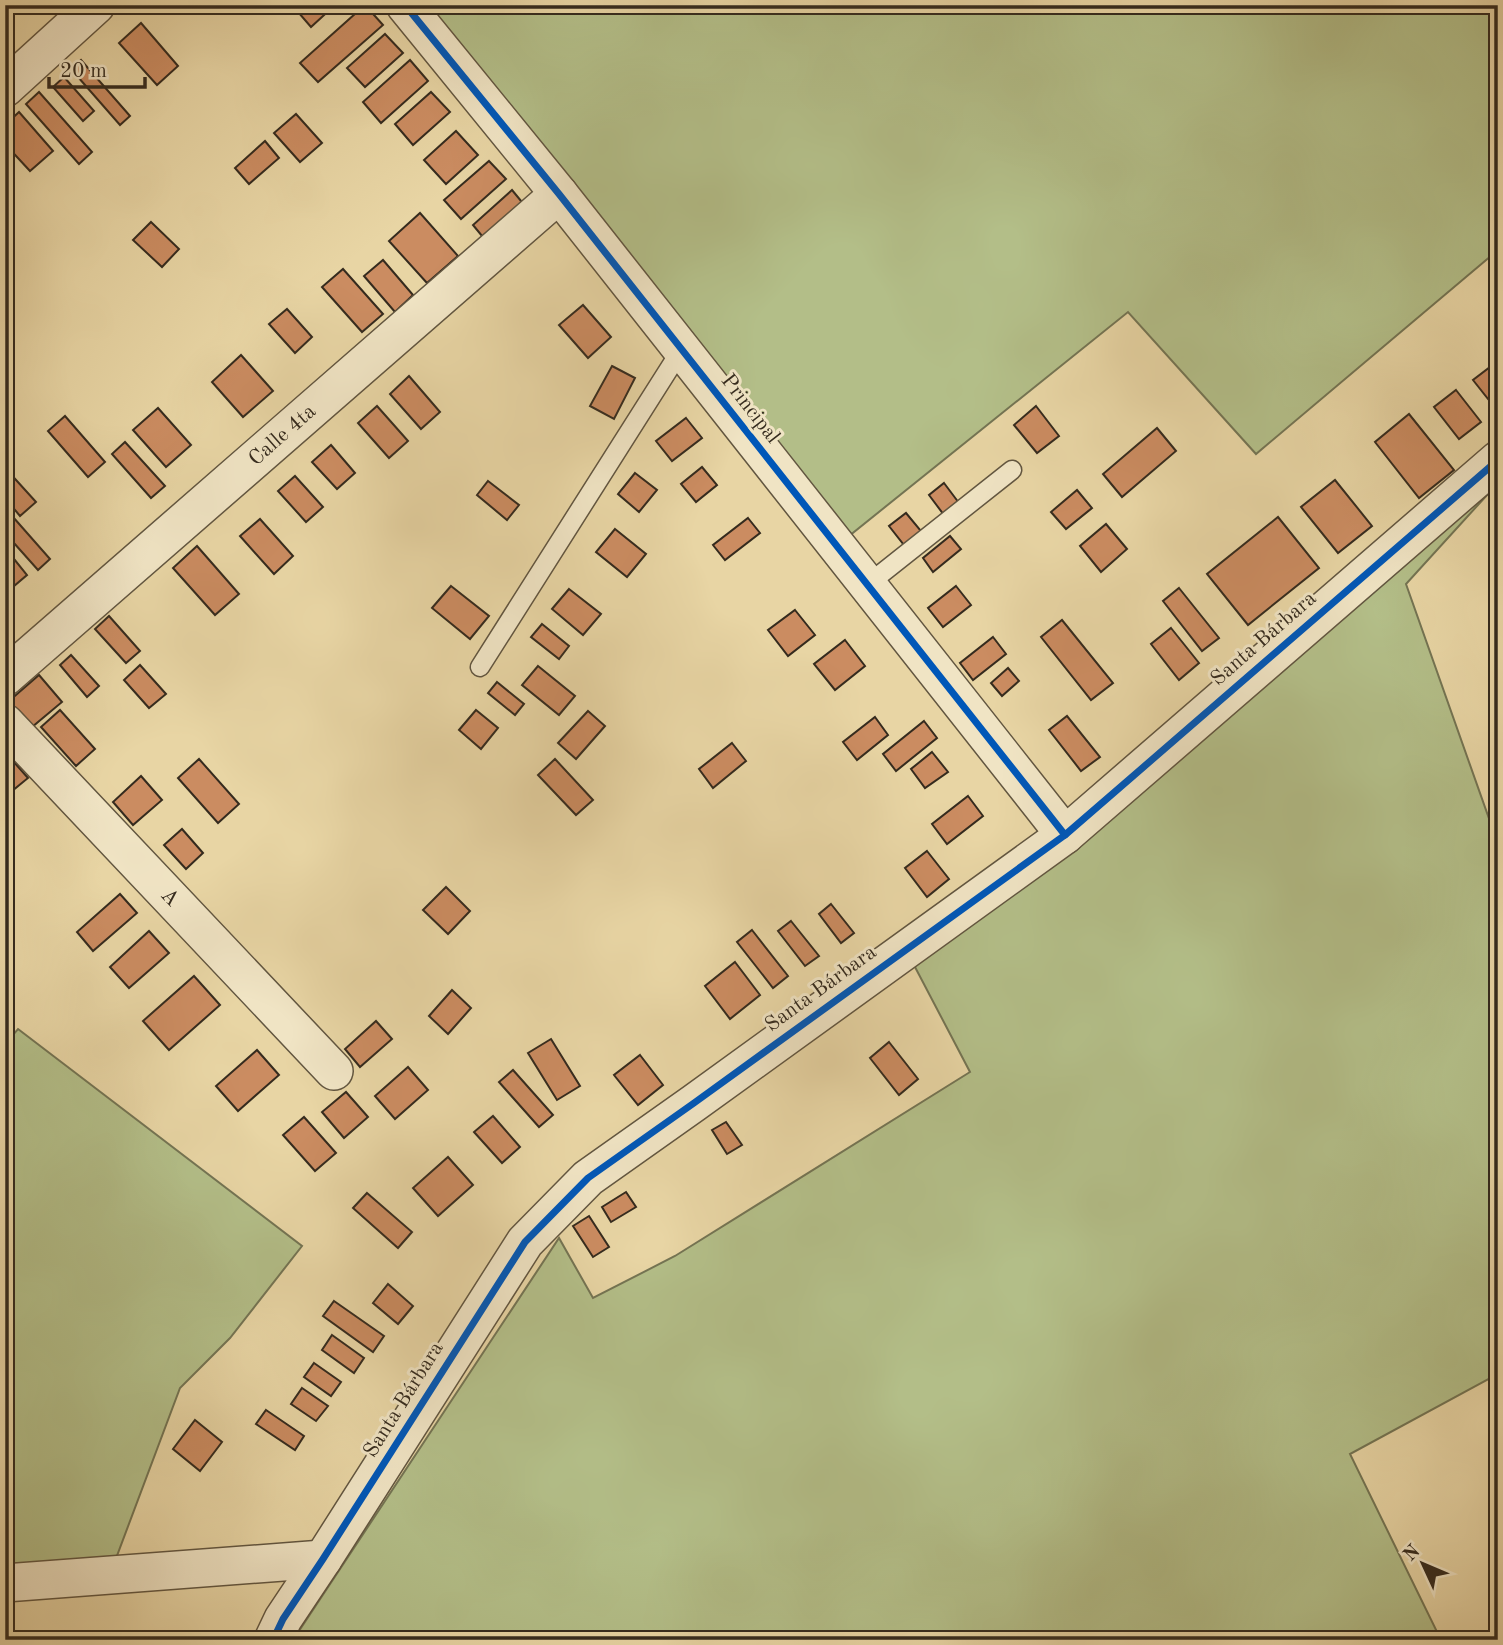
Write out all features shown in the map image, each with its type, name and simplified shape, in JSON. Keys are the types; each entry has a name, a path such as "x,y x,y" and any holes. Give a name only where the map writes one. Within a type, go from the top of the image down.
{"street":[{"path":"5,88 96,5"},
{"name":"Principal","path":"405,5 559,194 1065,835"},
{"name":"Calle 4ta","path":"5,677 559,194"},
{"name":"Santa Bárbara","path":"273,1640 283,1619 525,1242 587,1178 1065,835 1498,460"},
{"name":"A","path":"5,723 334,1071"},
{"path":"5,1583 323,1559"}],"lane":[{"path":"480,667 681,350"},
{"path":"867,585 1012,470"}],"green space":[{"path":"414,5 1498,5 1498,250 1256,454 1128,312 844,540"},
{"path":"1498,483 1406,584 1498,844 1498,1374 1350,1454 1441,1640 293,1640 559,1238 593,1298 675,1256 970,1072 904,946"},
{"path":"18,1029 302,1246 230,1338 180,1388 115,1561 5,1567 5,1044"}],"building":[{"path":"292,5 335,5 311,27"},
{"path":"365,5 383,25 318,82 300,63"},
{"path":"141,23 178,66 157,85 119,43"},
{"path":"385,34 403,53 365,87 347,68"},
{"path":"81,60 130,116 120,125 71,69"},
{"path":"410,60 428,81 381,123 363,102"},
{"path":"64,77 94,111 83,121 53,87"},
{"path":"39,92 92,152 79,164 26,104"},
{"path":"431,92 450,112 413,145 395,124"},
{"path":"19,112 53,151 30,171 5,144 5,125"},
{"path":"296,114 322,143 300,162 274,133"},
{"path":"456,131 478,155 446,184 424,160"},
{"path":"265,141 279,158 249,184 235,168"},
{"path":"489,161 506,179 461,219 444,200"},
{"path":"512,190 526,207 487,242 473,225"},
{"path":"420,213 458,256 427,283 389,241"},
{"path":"151,222 179,249 162,267 133,240"},
{"path":"383,260 413,295 395,312 364,276"},
{"path":"343,269 383,314 362,332 322,287"},
{"path":"583,305 611,337 588,358 559,325"},
{"path":"287,309 312,337 295,353 269,324"},
{"path":"241,355 273,391 243,417 212,382"},
{"path":"1494,364 1498,369 1496,409 1473,380"},
{"path":"612,366 635,378 614,419 590,406"},
{"path":"409,376 440,412 421,429 390,394"},
{"path":"1456,390 1481,422 1459,439 1434,407"},
{"path":"377,406 408,441 389,458 358,423"},
{"path":"1036,406 1059,436 1037,453 1014,425"},
{"path":"158,408 191,445 166,467 133,430"},
{"path":"1409,414 1454,470 1419,498 1375,442"},
{"path":"65,416 105,462 88,477 48,431"},
{"path":"686,418 702,438 672,461 656,441"},
{"path":"1157,428 1176,451 1122,497 1103,474"},
{"path":"125,442 165,486 151,498 112,454"},
{"path":"331,445 355,473 337,489 312,462"},
{"path":"702,467 717,485 696,502 681,484"},
{"path":"7,470 36,502 20,516 5,498"},
{"path":"635,473 657,490 639,512 618,494"},
{"path":"295,476 323,507 306,522 278,491"},
{"path":"1335,480 1372,526 1338,553 1301,507"},
{"path":"488,481 519,505 507,520 477,495"},
{"path":"944,483 959,503 944,515 929,495"},
{"path":"1077,490 1092,508 1066,529 1051,512"},
{"path":"906,513 921,531 904,545 889,526"},
{"path":"13,517 50,559 38,570 5,533 5,523"},
{"path":"1278,517 1319,568 1248,625 1207,574"},
{"path":"748,518 760,533 725,560 713,545"},
{"path":"260,519 293,556 274,574 240,536"},
{"path":"1106,524 1127,549 1101,572 1080,546"},
{"path":"615,529 646,554 627,577 596,552"},
{"path":"950,536 961,549 933,572 923,558"},
{"path":"197,546 239,594 215,615 173,568"},
{"path":"6,549 27,575 14,586 5,576"},
{"path":"451,586 489,616 470,639 432,608"},
{"path":"956,586 971,605 943,627 928,608"},
{"path":"1179,588 1219,638 1202,651 1163,601"},
{"path":"569,589 601,614 583,635 552,609"},
{"path":"795,610 815,635 788,656 768,630"},
{"path":"109,616 140,651 126,663 95,629"},
{"path":"1062,620 1113,683 1091,700 1041,637"},
{"path":"542,624 569,646 559,659 531,637"},
{"path":"1171,628 1199,663 1179,680 1151,644"},
{"path":"993,637 1006,654 973,680 960,663"},
{"path":"845,640 865,666 835,690 814,664"},
{"path":"71,655 99,686 87,697 60,665"},
{"path":"140,665 166,694 149,708 124,680"},
{"path":"538,666 575,696 559,715 522,685"},
{"path":"1008,668 1019,681 1002,696 991,683"},
{"path":"39,675 62,702 32,727 9,701"},
{"path":"497,682 524,704 515,715 488,693"},
{"path":"60,710 95,749 76,766 41,727"},
{"path":"476,710 498,728 481,749 459,730"},
{"path":"588,711 605,726 576,759 558,743"},
{"path":"1067,716 1100,757 1081,771 1049,730"},
{"path":"875,717 888,735 857,760 843,742"},
{"path":"924,721 937,738 896,771 883,754"},
{"path":"732,743 746,761 713,788 699,769"},
{"path":"5,752 28,778 12,791 5,783"},
{"path":"932,752 948,772 925,788 911,769"},
{"path":"199,759 239,804 218,823 178,778"},
{"path":"555,759 593,800 576,815 538,775"},
{"path":"141,776 162,800 133,825 113,802"},
{"path":"968,796 983,816 947,844 932,824"},
{"path":"182,829 203,853 186,869 164,845"},
{"path":"927,851 949,879 927,897 905,868"},
{"path":"446,887 470,911 448,934 423,910"},
{"path":"120,894 137,913 93,951 77,932"},
{"path":"831,904 854,933 841,943 819,914"},
{"path":"791,921 819,956 805,966 778,931"},
{"path":"752,930 788,976 773,988 737,942"},
{"path":"149,931 169,953 129,988 110,967"},
{"path":"735,962 760,995 730,1019 705,986"},
{"path":"194,976 220,1005 169,1050 143,1021"},
{"path":"452,990 471,1008 448,1034 429,1016"},
{"path":"376,1021 392,1039 360,1067 345,1049"},
{"path":"551,1039 580,1086 557,1100 528,1053"},
{"path":"889,1042 918,1079 899,1095 870,1058"},
{"path":"257,1050 279,1075 238,1111 216,1086"},
{"path":"640,1055 663,1085 638,1105 614,1075"},
{"path":"408,1067 428,1090 395,1119 375,1096"},
{"path":"513,1070 553,1115 539,1127 499,1082"},
{"path":"346,1092 368,1117 344,1138 322,1112"},
{"path":"493,1116 520,1147 502,1163 474,1132"},
{"path":"304,1117 336,1153 315,1171 283,1135"},
{"path":"726,1122 742,1145 727,1154 712,1130"},
{"path":"448,1157 473,1185 438,1216 413,1188"},
{"path":"626,1192 636,1207 611,1222 602,1207"},
{"path":"367,1193 412,1232 398,1248 353,1208"},
{"path":"589,1216 609,1247 593,1257 573,1226"},
{"path":"388,1284 413,1306 398,1324 373,1303"},
{"path":"334,1301 384,1336 373,1352 323,1316"},
{"path":"332,1335 364,1358 354,1373 322,1350"},
{"path":"314,1363 341,1382 331,1396 304,1377"},
{"path":"302,1388 328,1406 316,1421 291,1404"},
{"path":"266,1410 304,1436 295,1450 256,1424"},
{"path":"195,1420 222,1442 200,1471 173,1449"}],"cycle path":[{"path":"405,5 559,194 1065,835"},
{"path":"273,1640 283,1619 525,1242 588,1178 1065,835 1498,460"}]}
